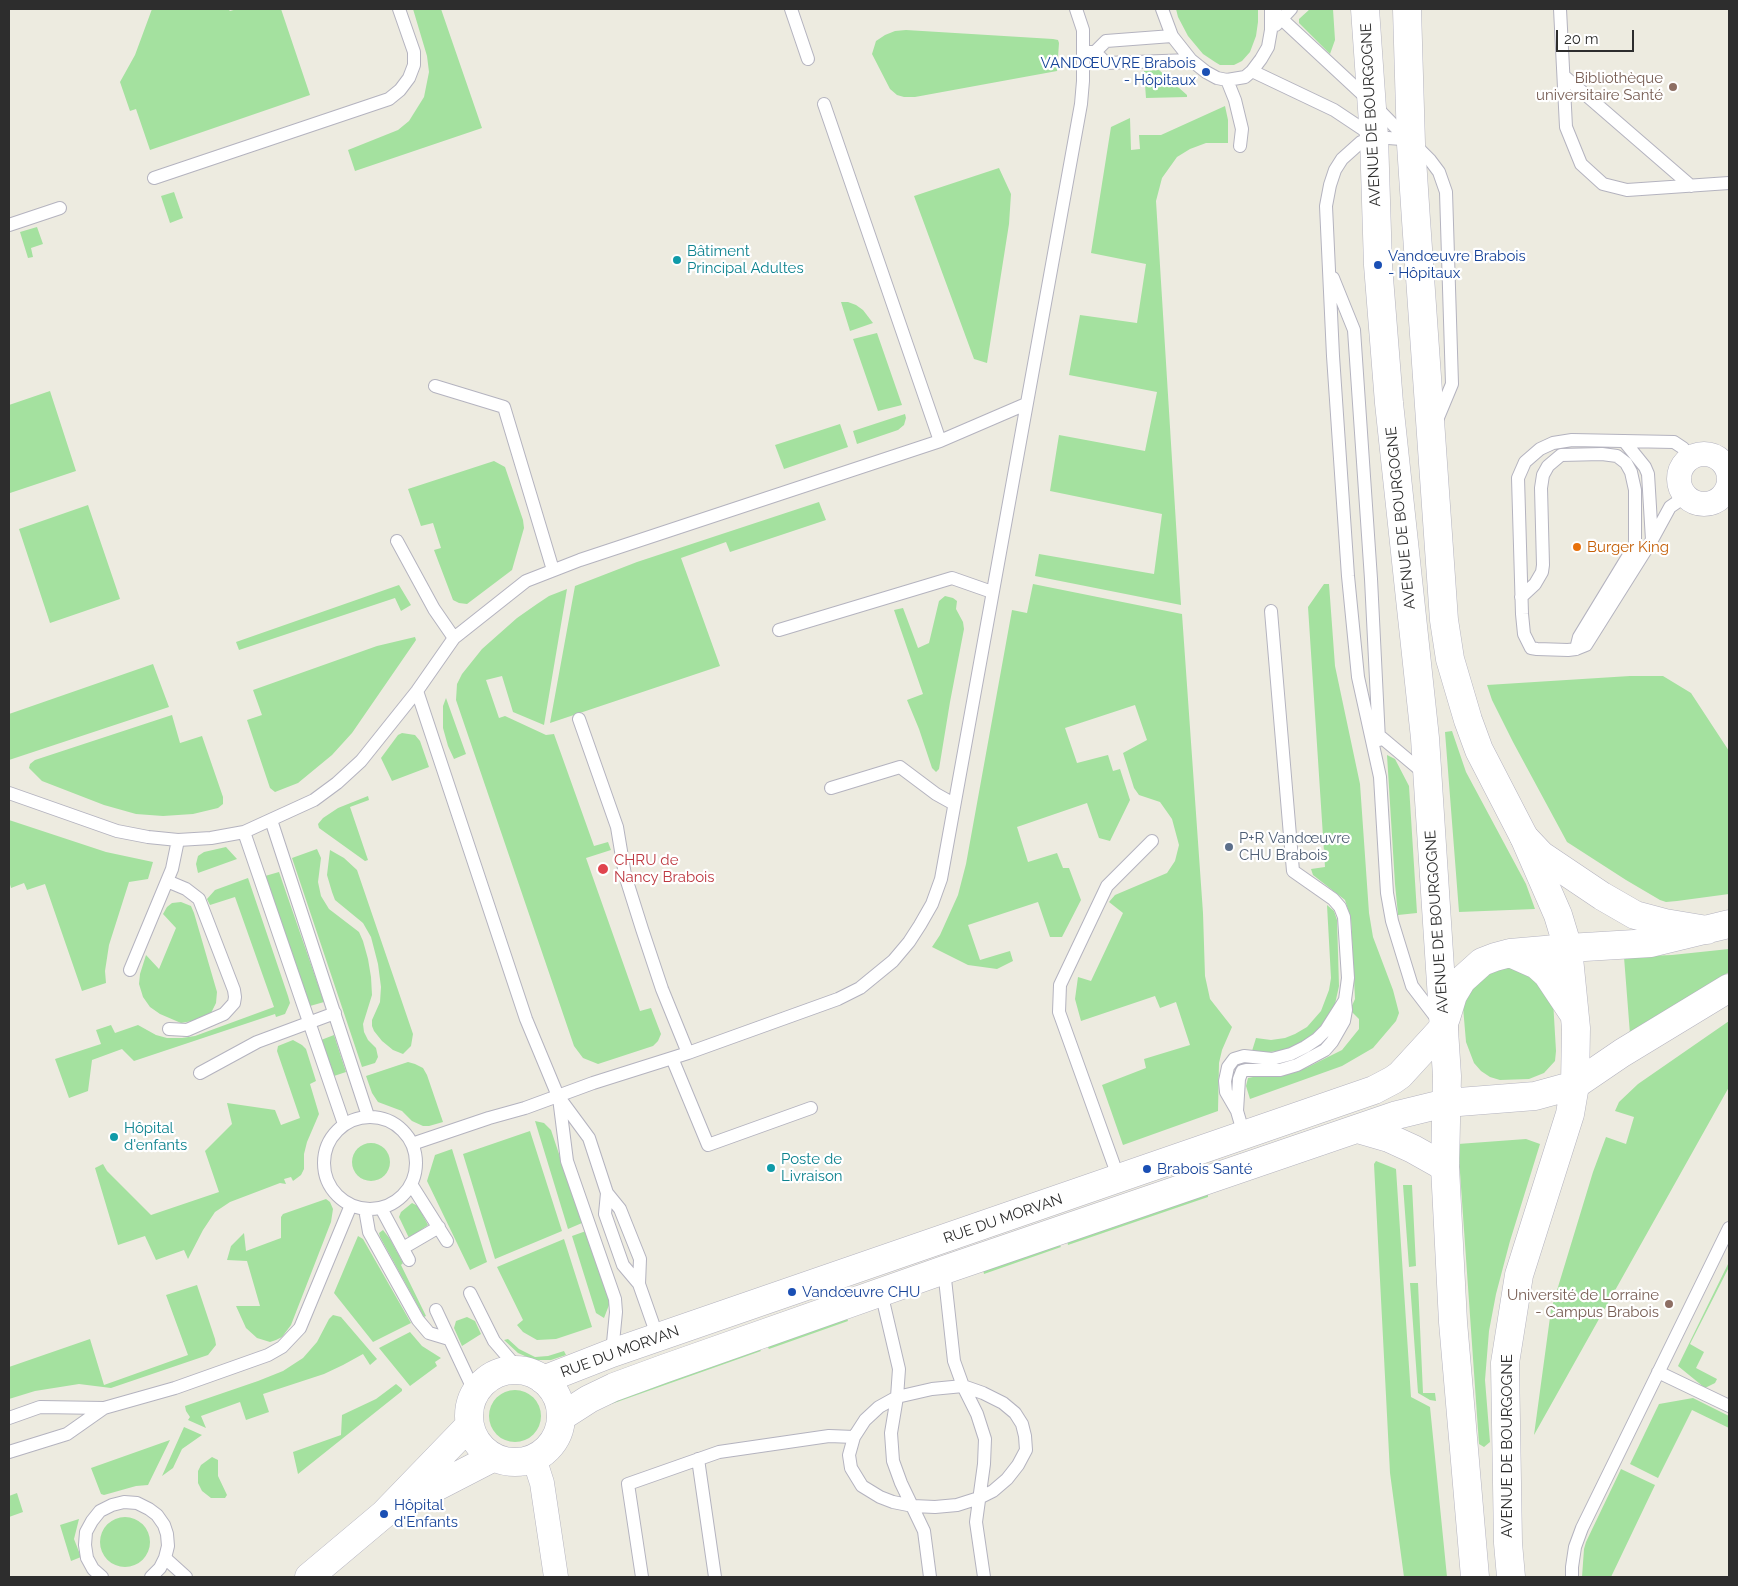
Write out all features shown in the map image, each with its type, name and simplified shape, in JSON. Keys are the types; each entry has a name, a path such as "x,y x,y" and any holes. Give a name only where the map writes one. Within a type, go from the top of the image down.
{"main road":[{"name":"AVENUE DE BOURGOGNE","path":"1365,9 1374,137 1378,264 1388,403 1424,728 1447,1076 1445,1167 1453,1322 1476,1577"},
{"name":"AVENUE DE BOURGOGNE","path":"1408,9 1412,144 1444,620 1450,659 1479,750 1524,837 1558,915 1568,948 1577,1055 1576,1085 1570,1114 1519,1275 1505,1363 1508,1543 1511,1577"},
{"path":"1524,837 1541,855 1602,896 1635,915 1665,923 1718,927"},
{"path":"1568,948 1651,943 1718,927"},
{"name":"AVENUE DE BOURGOGNE","path":"1444,1027 1454,995 1462,980 1482,962 1495,956 1510,953 1568,948"},
{"path":"1510,953 1537,964 1555,985 1574,1014"},
{"path":"1446,1104 1535,1096 1576,1085 1622,1054 1729,988"},
{"name":"RUE DU MORVAN","path":"531,1375 612,1353 658,1338 1119,1179 1240,1123 1374,1090 1393,1080 1444,1027"},
{"name":"RUE DU MORVAN","path":"561,1417 614,1386 944,1270 1397,1115 1446,1104"},
{"path":"1358,1129 1389,1138 1445,1167"},
{"path":"502,1372 531,1375 553,1390 559,1403 561,1417 557,1434 548,1448 534,1458 518,1463 502,1461 487,1454 476,1442 469,1426 469,1409 475,1393 486,1380 502,1372"},
{"path":"309,1577 384,1514 469,1426"},
{"path":"384,1514 494,1457"}],"street":[{"path":"1703,454 1727,463 1729,482 1726,491 1720,499 1712,503 1702,504 1693,502 1680,487 1679,476 1683,466 1691,458 1703,454"},
{"path":"534,1458 542,1482 556,1577"}],"lane":[{"path":"154,178 389,99 400,90 409,78 414,65 414,52 399,9"},
{"path":"791,9 808,59"},
{"path":"412,1144 688,1053 838,999 860,988 893,961 912,938 932,904 941,879 1081,104 1083,81 1089,52 1076,9"},
{"path":"1162,9 1172,36 1191,60 1206,72 1217,78 1227,80 1245,77 1252,71 1268,47 1275,13"},
{"path":"1275,13 1291,9"},
{"path":"1560,9 1566,127 1581,164 1603,184 1626,190 1729,183"},
{"path":"1275,13 1371,102 1412,144"},
{"path":"1089,52 1106,41 1172,36"},
{"path":"1089,52 1106,63 1191,60"},
{"path":"1252,71 1334,110 1374,137"},
{"path":"1564,76 1691,186"},
{"path":"1227,80 1241,123 1240,146"},
{"path":"824,104 940,441"},
{"path":"1412,144 1402,140 1374,137 1360,142 1342,159 1335,170 1326,206 1328,266 1351,612 1358,677 1374,731 1427,775"},
{"path":"9,224 60,208"},
{"path":"1328,266 1354,330 1371,579 1374,731 1380,777 1387,893 1392,921 1412,986 1444,1027"},
{"path":"435,386 504,407 553,570"},
{"path":"9,793 117,831 148,838 178,840 211,838 244,832 314,800 337,783 361,761 416,691 454,638 526,581 580,560 940,441 1026,404"},
{"path":"1686,496 1670,507 1652,540 1586,645 1576,649 1531,648 1524,634 1518,478 1525,462 1540,449 1553,443 1572,440 1674,442 1683,448 1691,458"},
{"path":"1624,441 1642,463 1648,474 1652,540"},
{"path":"1522,597 1535,584 1542,572 1540,488 1543,475 1548,466 1561,455 1602,454 1617,456 1626,463 1631,472 1635,490 1635,545 1579,637 1576,649"},
{"path":"397,541 434,609 454,638"},
{"path":"779,630 952,578 992,592"},
{"path":"1240,1123 1226,1092 1225,1081 1228,1067 1234,1058 1244,1056 1272,1059 1291,1054 1317,1039 1326,1030 1344,1000 1348,978 1344,917 1340,906 1293,871 1270,611"},
{"path":"416,691 526,1019 558,1096 588,1138 607,1193 620,1208 640,1259 639,1284"},
{"path":"578,719 617,827 625,875 642,929 662,989 688,1053"},
{"path":"831,788 900,767 936,794 954,804"},
{"path":"271,820 368,1116"},
{"path":"244,832 344,1124"},
{"path":"130,970 172,869 178,840"},
{"path":"1119,1179 1059,1012 1060,985 1107,886 1152,841"},
{"path":"167,881 186,888 199,899 236,997 234,1003 224,1014 186,1030 169,1029"},
{"path":"200,1073 257,1042 335,1014"},
{"path":"672,1058 708,1146 811,1108"},
{"path":"558,1096 567,1161 615,1299 616,1312 612,1353"},
{"path":"368,1116 382,1118 394,1124 412,1144 416,1157 411,1184 393,1202 380,1208 365,1208 351,1205 341,1199 327,1182 324,1169 324,1156 327,1144 334,1133 344,1124 356,1118 368,1116"},
{"path":"411,1184 447,1241"},
{"path":"607,1193 605,1214 623,1265 639,1284 658,1338"},
{"path":"9,1418 40,1407 104,1408 175,1388 268,1355 282,1347 300,1328 351,1205"},
{"path":"365,1208 369,1232 418,1320 429,1333 449,1338"},
{"path":"380,1208 409,1260"},
{"path":"403,1248 439,1227"},
{"path":"1572,1577 1575,1548 1582,1528 1729,1228"},
{"path":"944,1270 952,1352 963,1386 977,1414 984,1439 984,1464 976,1522 984,1577"},
{"path":"881,1292 898,1360 897,1397 891,1433 893,1461 901,1483 924,1531 930,1577"},
{"path":"470,1293 494,1341 531,1375"},
{"path":"436,1310 475,1393"},
{"path":"1658,1372 1729,1406"},
{"path":"963,1386 1003,1403 1015,1413 1022,1424 1026,1450 1008,1479 992,1492 978,1498 957,1505 934,1507 913,1506 880,1497 862,1486 857,1480 849,1455 854,1438 865,1420 879,1407 897,1397 932,1389 963,1386"},
{"path":"9,1452 67,1434 104,1408"},
{"path":"642,1577 628,1484 719,1452 829,1436 854,1438"},
{"path":"698,1459 715,1577"},
{"path":"102,1577 87,1558 86,1532 100,1511 124,1502 137,1503 150,1509 164,1524 168,1546 160,1568 151,1577"},
{"path":"165,1558 186,1577"}],"green space":[{"path":"152,9 228,9 230,11 237,9 281,9 310,95 150,150 136,109 130,111 120,82 135,55"},
{"path":"413,9 441,9 482,128 355,171 348,150 398,130 409,121 424,97 429,72 427,56"},
{"path":"1176,9 1258,9 1256,36 1250,52 1242,61 1234,65 1220,65 1203,54 1188,36"},
{"path":"1310,9 1333,9 1335,40 1330,54 1299,23 1299,19"},
{"path":"906,30 1058,40 1057,71 915,97 904,97 897,95 890,89 872,54 876,41 895,31"},
{"path":"1159,70 1187,97 1146,98 1144,71"},
{"path":"1225,106 1228,120 1228,143 1206,143 1190,149 1177,157 1162,178 1156,201 1181,605 1035,576 1039,554 1154,574 1162,514 1050,491 1059,435 1145,451 1157,392 1069,375 1080,315 1137,323 1146,264 1091,253 1111,127 1130,118 1131,150 1140,149 1139,135 1161,135"},
{"path":"999,168 1011,194 1009,224 987,363 974,359 914,196"},
{"path":"174,192 183,218 170,223 161,196"},
{"path":"37,227 43,244 31,248 33,257 28,258 20,232"},
{"path":"841,302 856,305 863,310 873,323 850,331"},
{"path":"877,333 902,405 878,411 853,339"},
{"path":"50,391 76,471 10,493 9,405"},
{"path":"905,414 904,425 898,430 857,444 853,431"},
{"path":"840,424 848,447 784,469 775,445"},
{"path":"494,461 505,467 524,528 512,570 467,604 459,603 453,600 434,550 441,548 433,523 421,526 408,489"},
{"path":"819,502 826,520 730,552 726,542 681,558 720,666 550,723 575,586 637,562"},
{"path":"88,505 120,599 50,623 19,529"},
{"path":"1033,584 1182,614 1203,913 1205,976 1210,999 1232,1027 1222,1050 1219,1063 1218,1111 1123,1145 1102,1085 1146,1068 1144,1059 1190,1045 1176,1002 1160,1008 1155,996 1081,1021 1075,999 1078,977 1091,981 1123,913 1109,902 1115,895 1167,873 1175,861 1179,845 1172,819 1160,802 1139,795 1134,788 1123,753 1147,740 1135,705 1065,728 1077,763 1108,755 1113,771 1120,769 1130,800 1110,841 1099,838 1087,803 1017,827 1028,862 1057,853 1063,868 1069,868 1081,900 1062,937 1050,937 1038,902 968,925 980,960 1010,951 1013,961 997,969 968,965 932,947 940,935 958,895 966,864 1012,610 1027,613"},
{"path":"1324,584 1329,584 1335,666 1360,784 1369,913 1373,937 1393,990 1399,1013 1396,1021 1373,1048 1342,1066 1250,1099 1246,1086 1248,1078 1278,1076 1306,1068 1342,1050 1359,1029 1359,1019 1350,1010 1355,999 1351,919 1345,900 1313,875 1311,869 1325,867 1308,607"},
{"path":"399,585 411,605 401,611 395,598 239,650 236,642"},
{"path":"567,589 544,725 513,712 502,676 486,680 499,718 505,716 546,735 554,734 594,846 608,842 611,850 586,858 640,1011 651,1008 661,1034 653,1046 598,1064 583,1058 574,1046 456,700 457,684 462,674 482,649 517,618 549,596"},
{"path":"945,596 957,601 956,609 963,622 964,629 939,769 936,772 932,768 907,700 923,694 894,610 903,608 918,648 929,643 939,601"},
{"path":"415,637 416,640 352,733 332,755 298,783 275,792 270,788 247,720 262,715 253,690 377,646"},
{"path":"153,664 169,707 9,760 9,714"},
{"path":"1630,676 1663,676 1691,693 1729,751 1729,894 1666,902 1626,880 1567,842 1513,742 1492,700 1487,685"},
{"path":"446,698 466,754 454,759 443,728 443,706"},
{"path":"172,715 180,743 202,736 223,797 223,804 218,808 193,814 163,816 136,814 104,805 42,781 29,768 30,764 35,760"},
{"path":"1452,731 1466,772 1526,884 1535,909 1459,912 1445,732"},
{"path":"402,733 415,735 420,741 429,767 392,781 381,758 398,735"},
{"path":"1387,755 1395,759 1409,786 1417,913 1398,915"},
{"path":"368,796 369,800 350,807 368,860 365,861 319,828 318,824 323,818 338,808"},
{"path":"9,820 106,852 153,862 148,879 129,882 109,945 105,971 106,983 82,991 45,884 27,890 24,883 11,888 9,881"},
{"path":"226,847 237,859 198,873 196,864 198,856 204,852"},
{"path":"317,849 321,858 318,882 321,896 329,909 359,932 368,959 372,995 363,1024 364,1032 368,1040 376,1048 378,1057 375,1063 362,1067 292,858"},
{"path":"330,850 344,858 357,870 413,1034 411,1046 403,1054 393,1050 382,1041 372,1026 372,1020 380,1002 381,987 378,964 371,937 363,923 335,900 327,875"},
{"path":"279,872 324,1002 310,1006 265,876"},
{"path":"248,878 290,1003 285,1014 276,1017 275,1014 134,1061 122,1049 92,1060 88,1091 69,1098 55,1059 101,1044 96,1030 111,1025 115,1033 138,1025 156,1035 167,1038 182,1038 195,1036 274,1007 235,897 210,905 207,899 215,890"},
{"path":"181,902 191,906 194,913 217,992 216,1003 211,1013 203,1019 181,1023 160,1014 150,1007 143,997 139,984 146,955 159,969 176,928 163,914 172,903"},
{"path":"1327,905 1334,911 1337,920 1339,986 1335,1004 1324,1025 1305,1041 1289,1049 1261,1053 1252,1051 1256,1038 1271,1040 1295,1034 1307,1027 1321,1011 1329,990 1331,978"},
{"path":"1729,949 1729,972 1630,1034 1624,957 1672,955"},
{"path":"1507,966 1524,967 1553,1000 1555,1061 1544,1073 1529,1079 1500,1080 1490,1077 1474,1063 1466,1042 1463,1007 1467,995 1488,974"},
{"path":"1729,1021 1729,1087 1534,1435 1551,1310 1593,1172 1606,1137 1626,1144 1634,1117 1615,1111 1619,1102 1638,1084"},
{"path":"334,1035 346,1072 334,1076 321,1040"},
{"path":"293,1040 306,1049 316,1081 310,1084 319,1114 307,1142 304,1154 304,1169 301,1175 293,1181 291,1177 284,1179 286,1184 280,1183 230,1202 215,1212 188,1259 184,1250 156,1260 145,1236 118,1245 95,1168 103,1164 107,1171 151,1215 219,1192 205,1151 232,1124 227,1103 275,1110 281,1125 300,1118 277,1051 278,1046"},
{"path":"408,1062 423,1068 443,1122 423,1126 412,1121 402,1111 378,1102 372,1093 366,1076"},
{"path":"535,1121 544,1123 551,1130 582,1223 568,1229"},
{"path":"530,1131 562,1231 495,1259 463,1154"},
{"path":"1526,1139 1540,1144 1510,1241 1496,1294 1489,1331 1485,1380 1490,1442 1484,1447 1479,1444 1458,1144"},
{"path":"371,1143 384,1149 390,1162 384,1175 371,1181 358,1175 352,1162 358,1149"},
{"path":"452,1149 487,1262 470,1270 427,1181 435,1155"},
{"path":"1376,1161 1396,1169 1411,1397 1430,1407 1447,1577 1404,1577 1390,1473 1374,1164"},
{"path":"1403,1185 1412,1185 1416,1266 1409,1267"},
{"path":"1208,1193 1208,1197 1068,1245 1067,1241"},
{"path":"326,1199 330,1202 333,1209 331,1222 291,1325 282,1337 276,1340 270,1342 257,1338 246,1328 236,1306 260,1306 247,1261 227,1260 231,1246 244,1233 246,1251 281,1238 281,1217 283,1214"},
{"path":"412,1203 418,1206 428,1225 409,1238 399,1217 401,1212"},
{"path":"383,1230 403,1263 401,1265 426,1316 424,1317 380,1237 379,1233"},
{"path":"586,1231 609,1299 609,1305 604,1318 596,1313 572,1236"},
{"path":"358,1236 363,1239 411,1323 373,1342 334,1293"},
{"path":"564,1239 592,1327 556,1339 537,1340 523,1332 517,1325 523,1320 497,1267"},
{"path":"1059,1244 1061,1247 984,1274 983,1270"},
{"path":"1729,1262 1729,1269 1690,1344 1704,1352 1696,1368 1717,1379 1715,1383 1705,1388 1678,1366"},
{"path":"1410,1283 1418,1283 1423,1393 1435,1393 1436,1401 1430,1400 1418,1393"},
{"path":"197,1285 216,1345 208,1355 111,1388 79,1384 35,1391 9,1399 9,1367 90,1339 104,1385 188,1355 166,1295"},
{"path":"333,1315 341,1317 377,1359 370,1365 363,1354 324,1374 263,1394 269,1412 246,1420 240,1402 201,1416 206,1428 188,1420 190,1417 185,1406 283,1371 303,1358 317,1342"},
{"path":"467,1317 475,1321 481,1334 462,1346 454,1328 456,1321"},
{"path":"847,1318 848,1321 769,1349 767,1346"},
{"path":"410,1332 422,1346 441,1358 435,1362 437,1366 410,1386 379,1348"},
{"path":"508,1339 519,1349 535,1357 548,1356 564,1351 566,1355 551,1360 534,1360 518,1353 504,1340"},
{"path":"759,1348 761,1351 600,1408 599,1404"},
{"path":"396,1384 402,1391 298,1474 293,1452 341,1435 342,1415 376,1399"},
{"path":"510,1390 520,1390 534,1397 541,1411 541,1421 534,1435 520,1442 510,1442 500,1438 493,1431 489,1421 489,1411 493,1401 500,1394"},
{"path":"1693,1398 1729,1416 1729,1428 1692,1410 1658,1478 1630,1464 1659,1404"},
{"path":"184,1427 202,1435 182,1449 173,1468 162,1476"},
{"path":"170,1440 148,1485 136,1486 104,1495 101,1494 91,1468"},
{"path":"212,1457 218,1460 218,1476 227,1495 225,1498 211,1498 202,1491 198,1483 198,1471 201,1465"},
{"path":"1621,1469 1655,1485 1611,1577 1582,1577 1586,1542"},
{"path":"17,1493 23,1512 9,1517 9,1496"},
{"path":"125,1517 143,1524 150,1542 143,1560 125,1567 107,1560 100,1542 107,1524"},
{"path":"79,1519 74,1539 81,1557 71,1561 60,1525"}],"place":[{"name":"VANDŒUVRE Brabois - Hôpitaux","path":"1206,72"},
{"name":"Bibliothèque universitaire Santé","path":"1673,87"},
{"name":"Bâtiment Principal Adultes","path":"677,260"},
{"name":"Vandœuvre Brabois - Hôpitaux","path":"1378,265"},
{"name":"Burger King","path":"1577,547"},
{"name":"P+R Vandœuvre CHU Brabois","path":"1229,847"},
{"name":"CHRU de Nancy Brabois","path":"603,869"},
{"name":"Hôpital d'enfants","path":"114,1137"},
{"name":"Poste de Livraison","path":"771,1168"},
{"name":"Brabois Santé","path":"1147,1169"},
{"name":"Vandœuvre CHU","path":"792,1292"},
{"name":"Université de Lorraine - Campus Brabois","path":"1669,1304"},
{"name":"Hôpital d'Enfants","path":"384,1514"}]}
